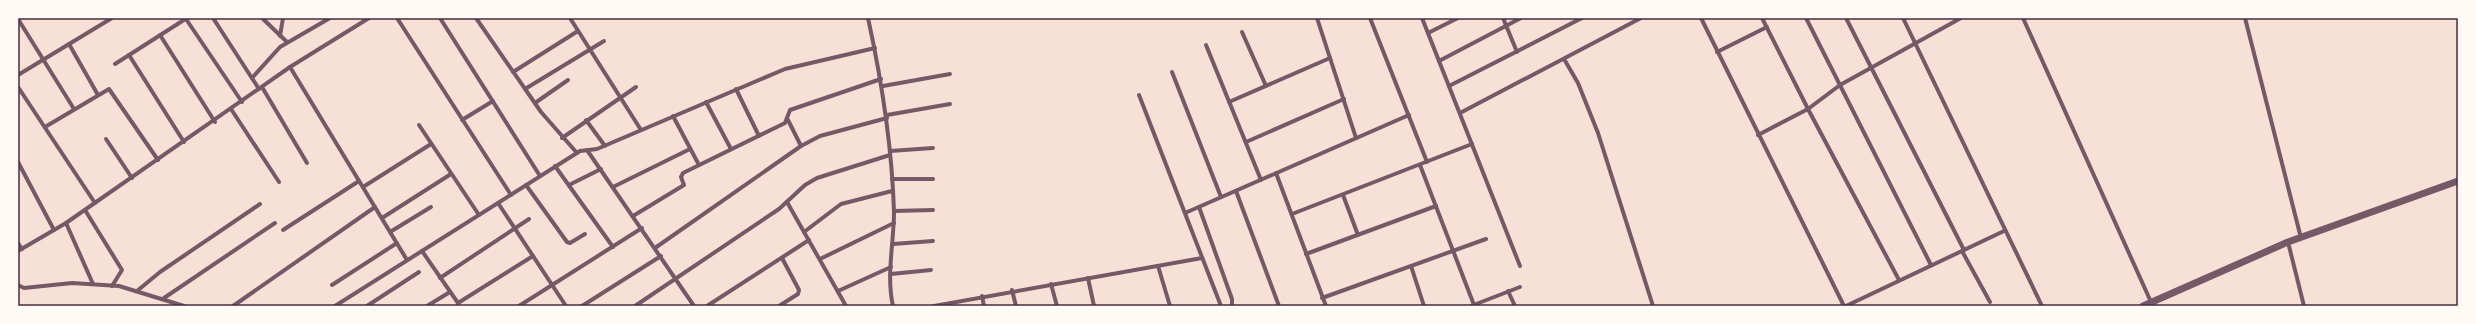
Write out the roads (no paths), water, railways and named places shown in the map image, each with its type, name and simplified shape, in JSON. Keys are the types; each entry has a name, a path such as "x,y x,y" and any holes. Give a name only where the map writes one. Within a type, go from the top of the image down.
{"street":[{"path":"18,75 112,18"},
{"path":"115,64 186,18 242,102"},
{"path":"213,18 260,88 307,163"},
{"path":"262,18 287,42"},
{"path":"280,36 283,18"},
{"path":"252,78 268,58 287,42 330,18"},
{"path":"18,243 20,250 66,223 215,122 290,67 369,18"},
{"path":"397,18 511,195"},
{"path":"440,18 540,176"},
{"path":"476,18 535,103 562,138 577,153"},
{"path":"570,18 642,130"},
{"path":"868,18 883,86 887,117 894,211 891,274 893,306"},
{"path":"1317,18 1356,138"},
{"path":"1370,18 1427,162"},
{"path":"1422,18 1520,266"},
{"path":"1428,33 1458,18"},
{"path":"1503,18 1517,52"},
{"path":"1440,61 1521,18"},
{"path":"1449,86 1582,18"},
{"path":"1460,113 1564,60 1641,18"},
{"path":"1701,18 1758,135 1845,306 2004,231"},
{"path":"1762,18 1808,109 1899,280"},
{"path":"1806,18 1931,266"},
{"path":"1846,18 1990,302"},
{"path":"1903,18 2004,231 2042,306"},
{"path":"1758,135 1808,109 1840,85 1871,67 1961,18"},
{"path":"2023,18 2150,302"},
{"path":"2245,18 2300,238"},
{"path":"19,19 74,109"},
{"path":"1718,52 1767,27"},
{"path":"513,72 578,31"},
{"path":"1242,32 1266,86"},
{"path":"160,35 215,122"},
{"path":"525,89 604,41"},
{"path":"69,44 98,95"},
{"path":"1206,45 1261,180"},
{"path":"335,306 577,153 605,146 785,69 875,48"},
{"path":"129,55 184,142"},
{"path":"1229,102 1330,58"},
{"path":"1564,60 1578,83 1598,133 1652,306"},
{"path":"290,67 408,260"},
{"path":"1172,72 1222,197"},
{"path":"883,86 950,74"},
{"path":"801,146 788,120 787,113 790,110 881,79"},
{"path":"535,103 568,80"},
{"path":"18,87 95,203"},
{"path":"562,138 586,120 636,87"},
{"path":"45,127 108,89 158,160"},
{"path":"736,89 759,136"},
{"path":"1138,95 1221,306"},
{"path":"1246,142 1344,99"},
{"path":"462,120 493,101"},
{"path":"706,102 731,149"},
{"path":"655,248 801,146 820,136 887,117 950,104"},
{"path":"231,109 279,182"},
{"path":"1184,213 1409,115"},
{"path":"673,116 698,166"},
{"path":"586,120 605,146"},
{"path":"633,216 684,186 682,174 788,120"},
{"path":"419,125 479,215"},
{"path":"106,139 132,178"},
{"path":"363,187 431,144"},
{"path":"1292,214 1472,144"},
{"path":"635,306 787,202 805,185 817,178 890,153 933,148"},
{"path":"613,187 690,149"},
{"path":"587,150 642,228 694,306"},
{"path":"18,162 54,230"},
{"path":"1420,165 1473,305 1520,287"},
{"path":"556,166 613,247"},
{"path":"569,185 601,169"},
{"path":"1276,173 1326,306"},
{"path":"382,218 451,174"},
{"path":"892,180 933,179"},
{"path":"283,230 359,181"},
{"path":"2143,306 2288,242 2458,181"},
{"path":"526,185 567,242 570,243 585,234"},
{"path":"804,232 841,204 892,191"},
{"path":"1236,191 1278,306"},
{"path":"1343,195 1358,235"},
{"path":"787,202 846,306"},
{"path":"498,203 566,306"},
{"path":"137,291 160,272 260,204"},
{"path":"1306,254 1436,206"},
{"path":"233,306 375,207"},
{"path":"390,232 431,207"},
{"path":"1198,207 1232,299 1232,306"},
{"path":"85,210 122,270 112,286"},
{"path":"894,211 934,210"},
{"path":"440,278 529,219"},
{"path":"66,223 93,284"},
{"path":"164,298 275,223"},
{"path":"820,259 894,223"},
{"path":"519,306 642,228"},
{"path":"1322,298 1486,239"},
{"path":"707,306 809,240"},
{"path":"893,244 933,241"},
{"path":"2288,242 2304,306"},
{"path":"332,285 397,243"},
{"path":"422,251 459,303 533,256"},
{"path":"582,306 661,256"},
{"path":"779,306 798,294 799,290 782,258"},
{"path":"935,306 1012,290 1202,258"},
{"path":"1158,266 1170,306"},
{"path":"1411,266 1424,306"},
{"path":"838,291 892,267"},
{"path":"891,274 931,270"},
{"path":"367,306 419,272"},
{"path":"1088,278 1094,306"},
{"path":"18,285 30,288 72,283 112,286 164,298 184,306"},
{"path":"1051,284 1057,306"},
{"path":"1012,290 1016,306"},
{"path":"1508,291 1515,306"},
{"path":"427,306 450,292"},
{"path":"982,296 984,306"}]}
